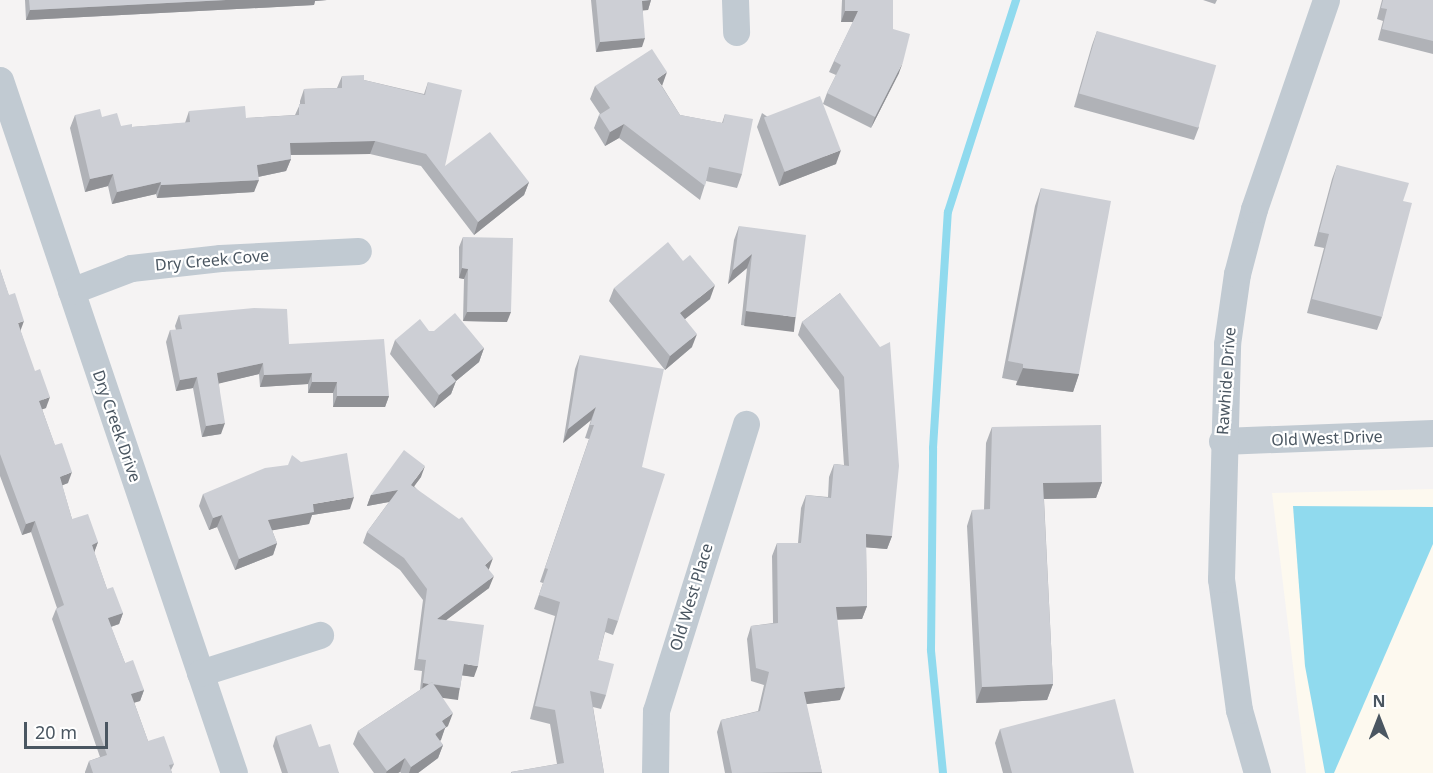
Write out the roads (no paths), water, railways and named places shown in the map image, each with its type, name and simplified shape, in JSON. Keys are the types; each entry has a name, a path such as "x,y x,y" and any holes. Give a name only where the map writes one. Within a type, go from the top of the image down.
{"street":[{"path":"735,0 736,32"},
{"name":"Rawhide Drive","path":"1257,773 1239,710 1221,579 1222,441 1227,344 1238,274 1254,209 1326,0"},
{"name":"Dry Creek Drive","path":"0,80 234,773"},
{"name":"Dry Creek Cove","path":"71,291 131,268 220,258 358,250"},
{"name":"Old West Place","path":"655,773 656,711 746,424"},
{"name":"Old West Drive","path":"1222,441 1433,433"},
{"path":"200,673 320,635"}],"water":[{"path":"1293,506 1433,507 1433,544 1334,773 1325,773 1305,666"}],"waterway":[{"path":"943,773 931,650 933,448 948,212 1016,0"}]}
